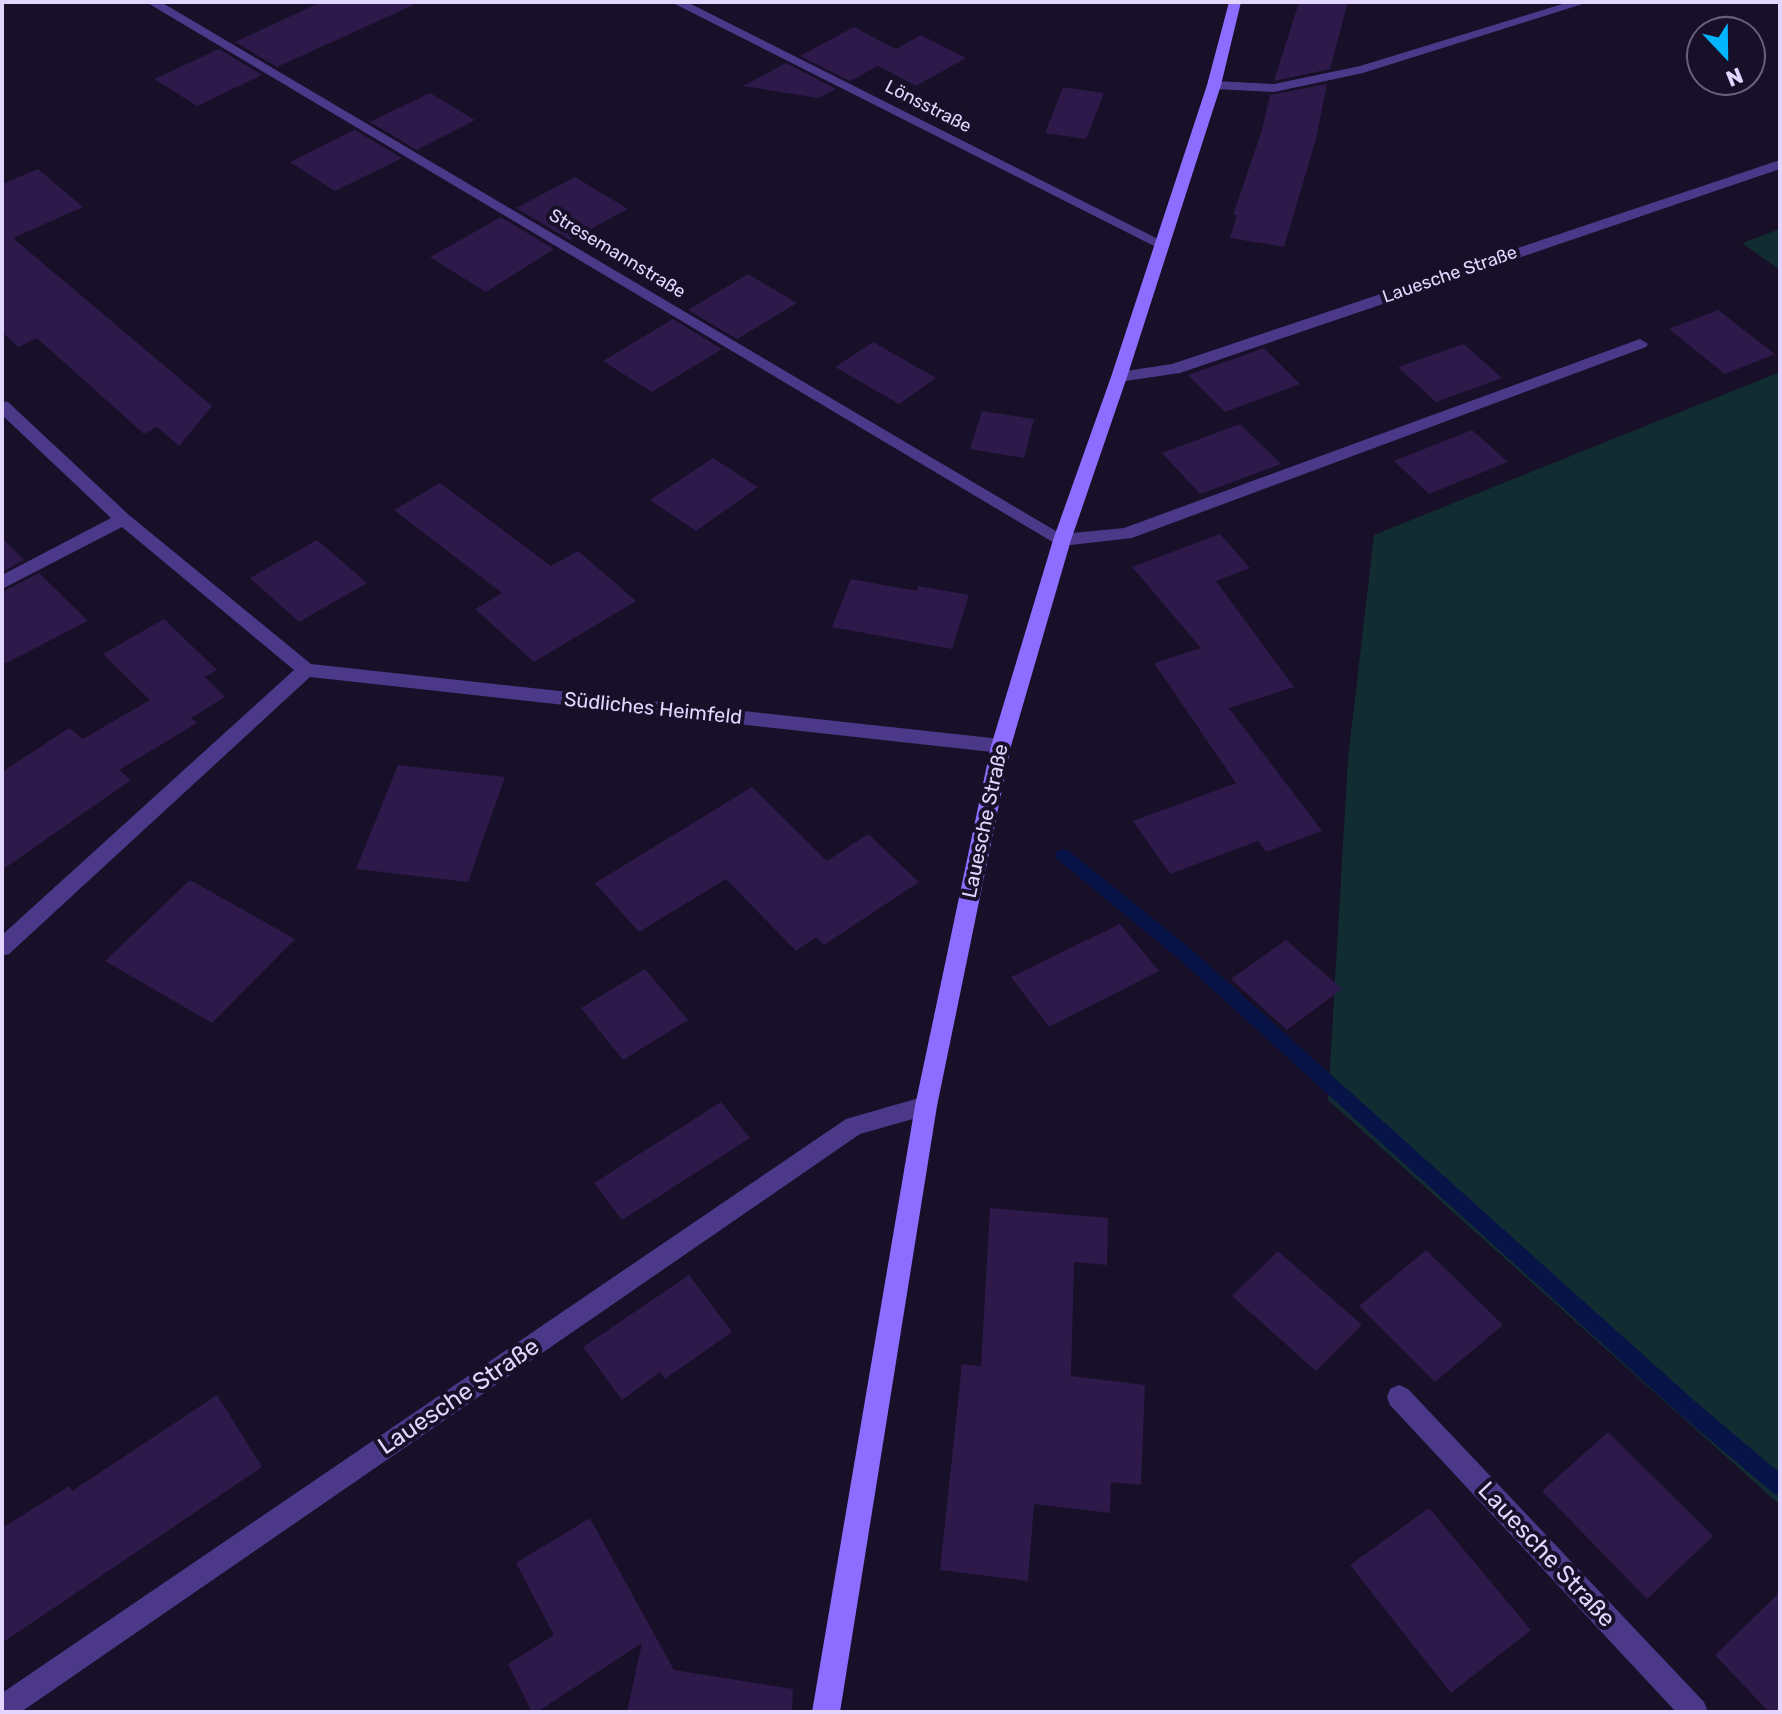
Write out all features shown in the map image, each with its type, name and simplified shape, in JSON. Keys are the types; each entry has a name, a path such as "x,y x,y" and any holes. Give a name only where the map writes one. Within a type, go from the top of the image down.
{"street":[{"name":"Stresemannstraße","path":"152,2 1062,540"},
{"name":"Lönsstraße","path":"677,2 1163,245"},
{"name":"Lauesche Straße","path":"826,1712 926,1106 1001,746 1062,540 1119,377 1214,85 1235,2"},
{"path":"1214,85 1274,88 1363,69 1583,2"},
{"name":"Lauesche Straße","path":"1119,377 1174,369 1780,164"},
{"path":"1062,540 1126,534 1640,344"},
{"path":"2,406 123,519 306,670 2,948"},
{"path":"2,583 123,519"},
{"name":"Südliches Heimfeld","path":"306,670 1001,746"},
{"name":"Lauesche Straße","path":"2,1709 854,1126 926,1106"},
{"name":"Lauesche Straße","path":"1399,1397 1694,1712"}],"green space":[{"path":"1780,229 1780,270 1742,243"},
{"path":"1780,372 1780,1505 1328,1100 1348,759 1374,535"}],"building":[{"path":"321,2 420,2 277,67 235,42"},
{"path":"1299,2 1348,2 1330,69 1274,81"},
{"path":"854,27 896,49 921,35 966,58 916,86 878,66 850,81 800,56"},
{"path":"219,49 262,75 197,106 154,79"},
{"path":"786,63 836,89 818,98 743,86"},
{"path":"1327,84 1316,139 1284,247 1230,238 1237,215 1233,215 1262,130 1270,95"},
{"path":"1063,87 1104,93 1086,139 1045,133"},
{"path":"430,93 475,120 417,150 370,122"},
{"path":"355,130 402,158 335,191 290,162"},
{"path":"38,169 83,207 13,238 212,406 179,446 157,427 144,434 37,338 18,347 2,332 2,184"},
{"path":"575,177 628,209 570,240 516,208"},
{"path":"501,217 554,249 486,292 430,257"},
{"path":"748,274 797,303 737,339 688,310"},
{"path":"1718,310 1775,354 1725,374 1669,329"},
{"path":"673,319 722,349 652,392 603,361"},
{"path":"873,342 936,378 899,404 835,367"},
{"path":"1464,344 1502,378 1436,402 1398,367"},
{"path":"1264,348 1300,384 1225,412 1188,375"},
{"path":"982,411 1034,419 1024,458 970,449"},
{"path":"1240,424 1281,464 1200,494 1162,453"},
{"path":"1472,430 1508,462 1429,494 1394,461"},
{"path":"713,458 758,487 696,531 650,500"},
{"path":"440,483 551,566 578,551 636,601 534,662 475,609 502,593 394,510"},
{"path":"1220,534 1250,568 1216,581 1294,687 1229,708 1322,831 1266,852 1258,841 1170,874 1133,821 1236,783 1154,663 1201,648 1132,567"},
{"path":"2,538 24,560 2,572"},
{"path":"317,540 367,583 299,622 250,578"},
{"path":"39,573 88,621 2,665 2,592"},
{"path":"851,579 917,591 918,586 969,595 952,649 832,627"},
{"path":"164,619 217,670 205,677 225,697 191,718 197,723 119,770 131,780 2,870 2,772 69,728 83,739 150,700 103,654"},
{"path":"398,765 505,777 468,882 356,869"},
{"path":"752,787 827,861 868,834 919,882 824,945 816,937 796,951 726,879 639,932 595,883"},
{"path":"190,880 295,939 212,1023 105,961"},
{"path":"1120,924 1159,971 1049,1027 1011,977"},
{"path":"1286,940 1342,989 1287,1030 1231,979"},
{"path":"645,969 688,1020 623,1060 581,1008"},
{"path":"721,1102 750,1138 622,1220 594,1183"},
{"path":"990,1208 1108,1218 1107,1265 1074,1262 1071,1376 1145,1385 1141,1485 1111,1482 1110,1513 1034,1504 1028,1581 940,1570 962,1364 981,1366"},
{"path":"1426,1250 1503,1325 1435,1382 1359,1306"},
{"path":"1278,1251 1362,1325 1316,1371 1232,1296"},
{"path":"689,1275 732,1332 665,1379 660,1372 622,1400 583,1347"},
{"path":"217,1395 262,1467 2,1643 2,1528 69,1486 72,1491"},
{"path":"1608,1432 1713,1536 1647,1599 1542,1491"},
{"path":"1429,1508 1531,1630 1451,1693 1350,1565"},
{"path":"590,1518 674,1670 793,1689 792,1712 627,1712 642,1643 537,1712 532,1712 508,1664 554,1635 516,1563"},
{"path":"1780,1592 1780,1712 1769,1712 1715,1655"}],"waterway":[{"path":"1063,855 1186,955 1690,1410 1780,1486"}]}
